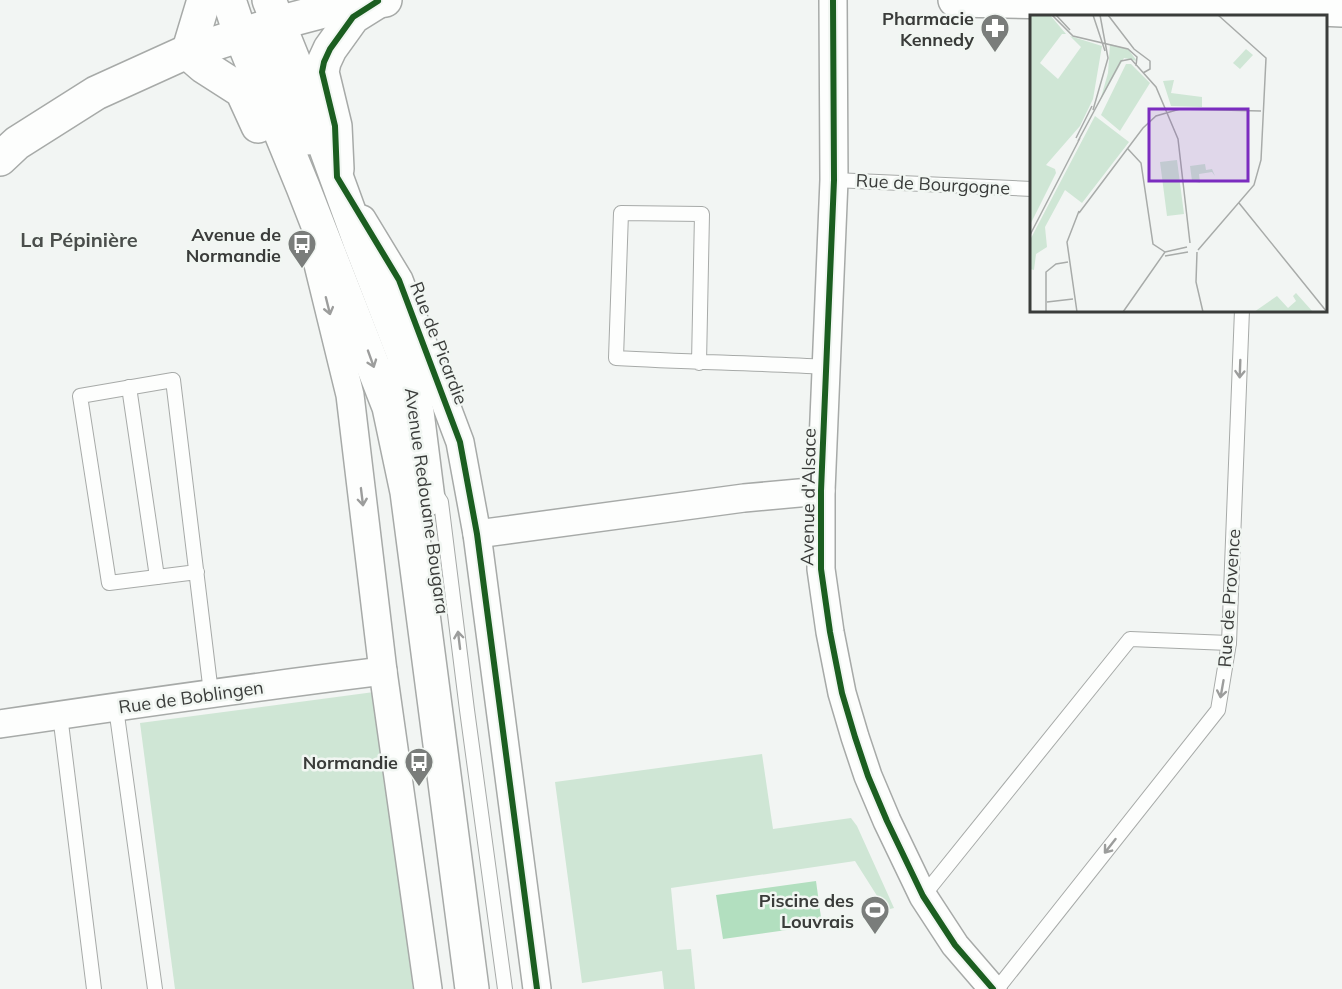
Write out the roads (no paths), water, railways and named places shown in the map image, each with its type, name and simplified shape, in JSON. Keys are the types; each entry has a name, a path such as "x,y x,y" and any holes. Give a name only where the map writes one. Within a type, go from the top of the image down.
{"main road":[{"path":"188,52 204,0"},
{"name":"Avenue Redouane Bougara","path":"229,0 241,36 303,187 388,407 407,492 472,989"},
{"path":"955,0 1342,10"},
{"path":"0,159 17,143 96,93 188,52 241,36 268,8 381,1"},
{"path":"337,177 335,126 322,72 324,62 330,49 353,17 381,1"},
{"name":"Avenue Redouane Bougara","path":"268,8 337,177 403,354 417,412 495,989"},
{"path":"241,36 257,48 279,77 292,102 321,173 360,242"},
{"path":"188,52 203,66 243,92 275,160 303,187"}],"street":[{"name":"Avenue d'Alsace","path":"833,0 834,180 821,491 821,569 830,632 842,693 868,776 923,896 955,945 993,989"},
{"name":"Rue de Picardie","path":"337,177 399,280 460,442 477,534 537,989"},
{"name":"Avenue Redouane Bougara","path":"303,187 315,255 350,395 383,671 429,989"},
{"path":"477,534 733,500 821,491"},
{"name":"Rue de Boblingen","path":"0,724 383,671"}],"lane":[{"name":"Rue de Bourgogne","path":"834,180 1030,189"},
{"path":"699,363 702,214 621,213 616,358 699,363 722,361 827,367"},
{"name":"Rue de Provence","path":"998,989 1218,710 1229,643 1242,312"},
{"path":"197,572 109,583 80,396 173,380 197,572 211,693"},
{"path":"129,387 157,577"},
{"path":"388,407 394,499 461,989"},
{"path":"426,480 441,502 506,989"},
{"path":"923,896 1130,639 1229,643"},
{"path":"116,708 154,989"},
{"path":"60,716 94,989"}],"place":[{"name":"Pharmacie Kennedy","path":"995,54"},
{"name":"Avenue de Normandie","path":"302,270"},
{"name":"Normandie","path":"419,788"},
{"name":"Piscine des Louvrais","path":"875,936"}],"district":[{"name":"La Pépinière","path":"79,239"}]}
